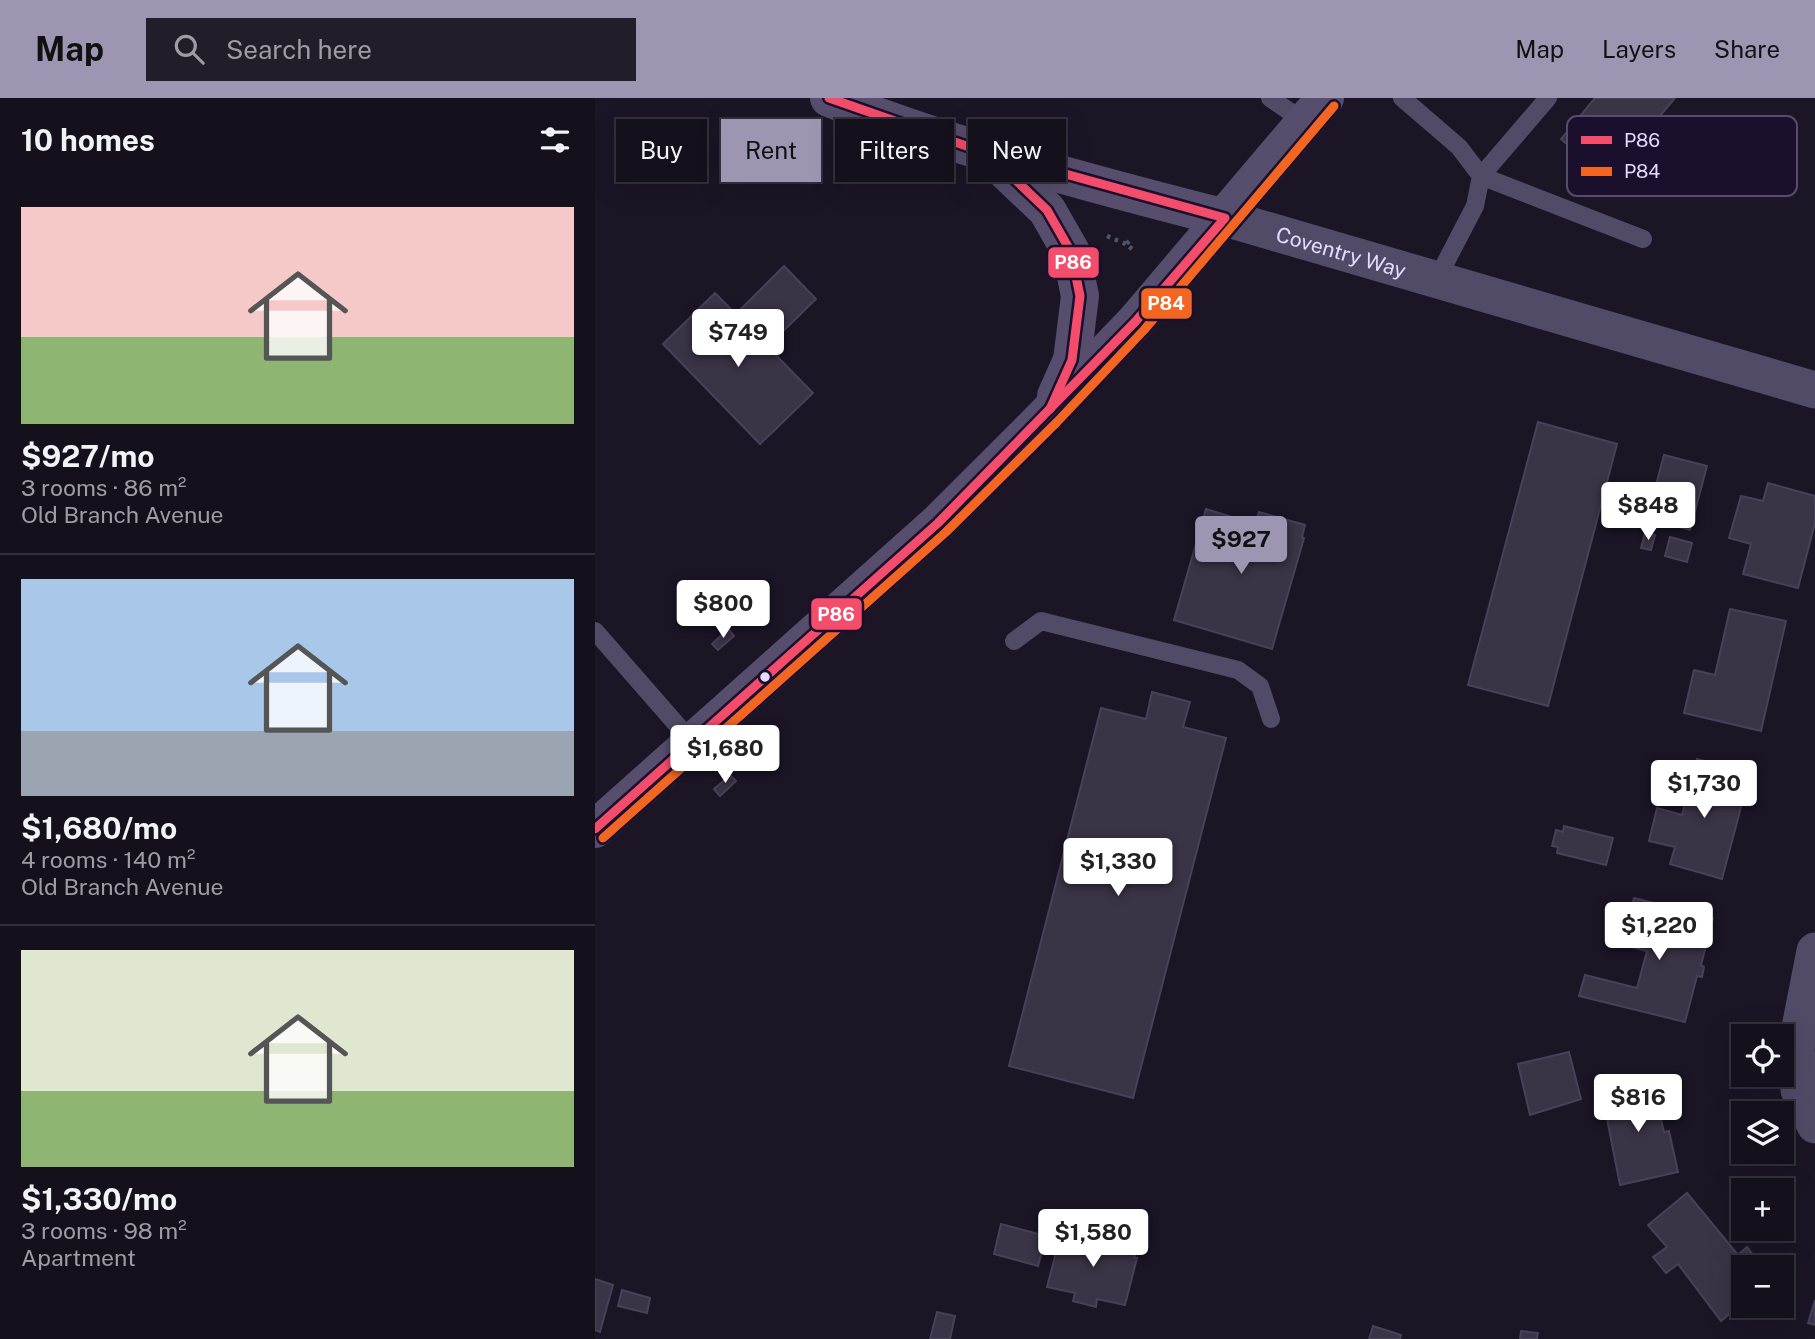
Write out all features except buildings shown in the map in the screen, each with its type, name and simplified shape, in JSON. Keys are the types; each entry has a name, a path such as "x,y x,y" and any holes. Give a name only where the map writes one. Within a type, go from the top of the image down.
{"main road":[{"name":"Coventry Way","path":"830,98 968,145"},
{"path":"595,829 938,523 1135,322 1315,110"},
{"name":"Coventry Way","path":"1066,174 1225,218"},
{"path":"1017,182 1047,210 1071,252 1080,296 1072,360 1048,413"}],"street":[{"name":"Coventry Way","path":"1225,218 1815,390"},
{"path":"1815,951 1796,1048 1799,1090 1815,1125"}],"lane":[{"path":"1270,98 1315,110"},
{"path":"1402,98 1459,147 1481,176 1643,239"},
{"path":"1437,279 1475,206 1481,176 1548,98"},
{"path":"1014,641 1041,621 1238,670 1260,686 1271,719"},
{"path":"595,631 692,742"}],"path":[{"path":"1132,248 1126,244 1133,238"}],"transit line":[{"name":"P86","path":"595,829 938,523 1135,322 1225,218 975,149 829,98"},
{"name":"P84","path":"603,838 946,532 1057,422 1144,330 1334,106"},
{"name":"P86","path":"1018,182 1047,210 1071,252 1080,296 1072,360 1050,409"}]}
